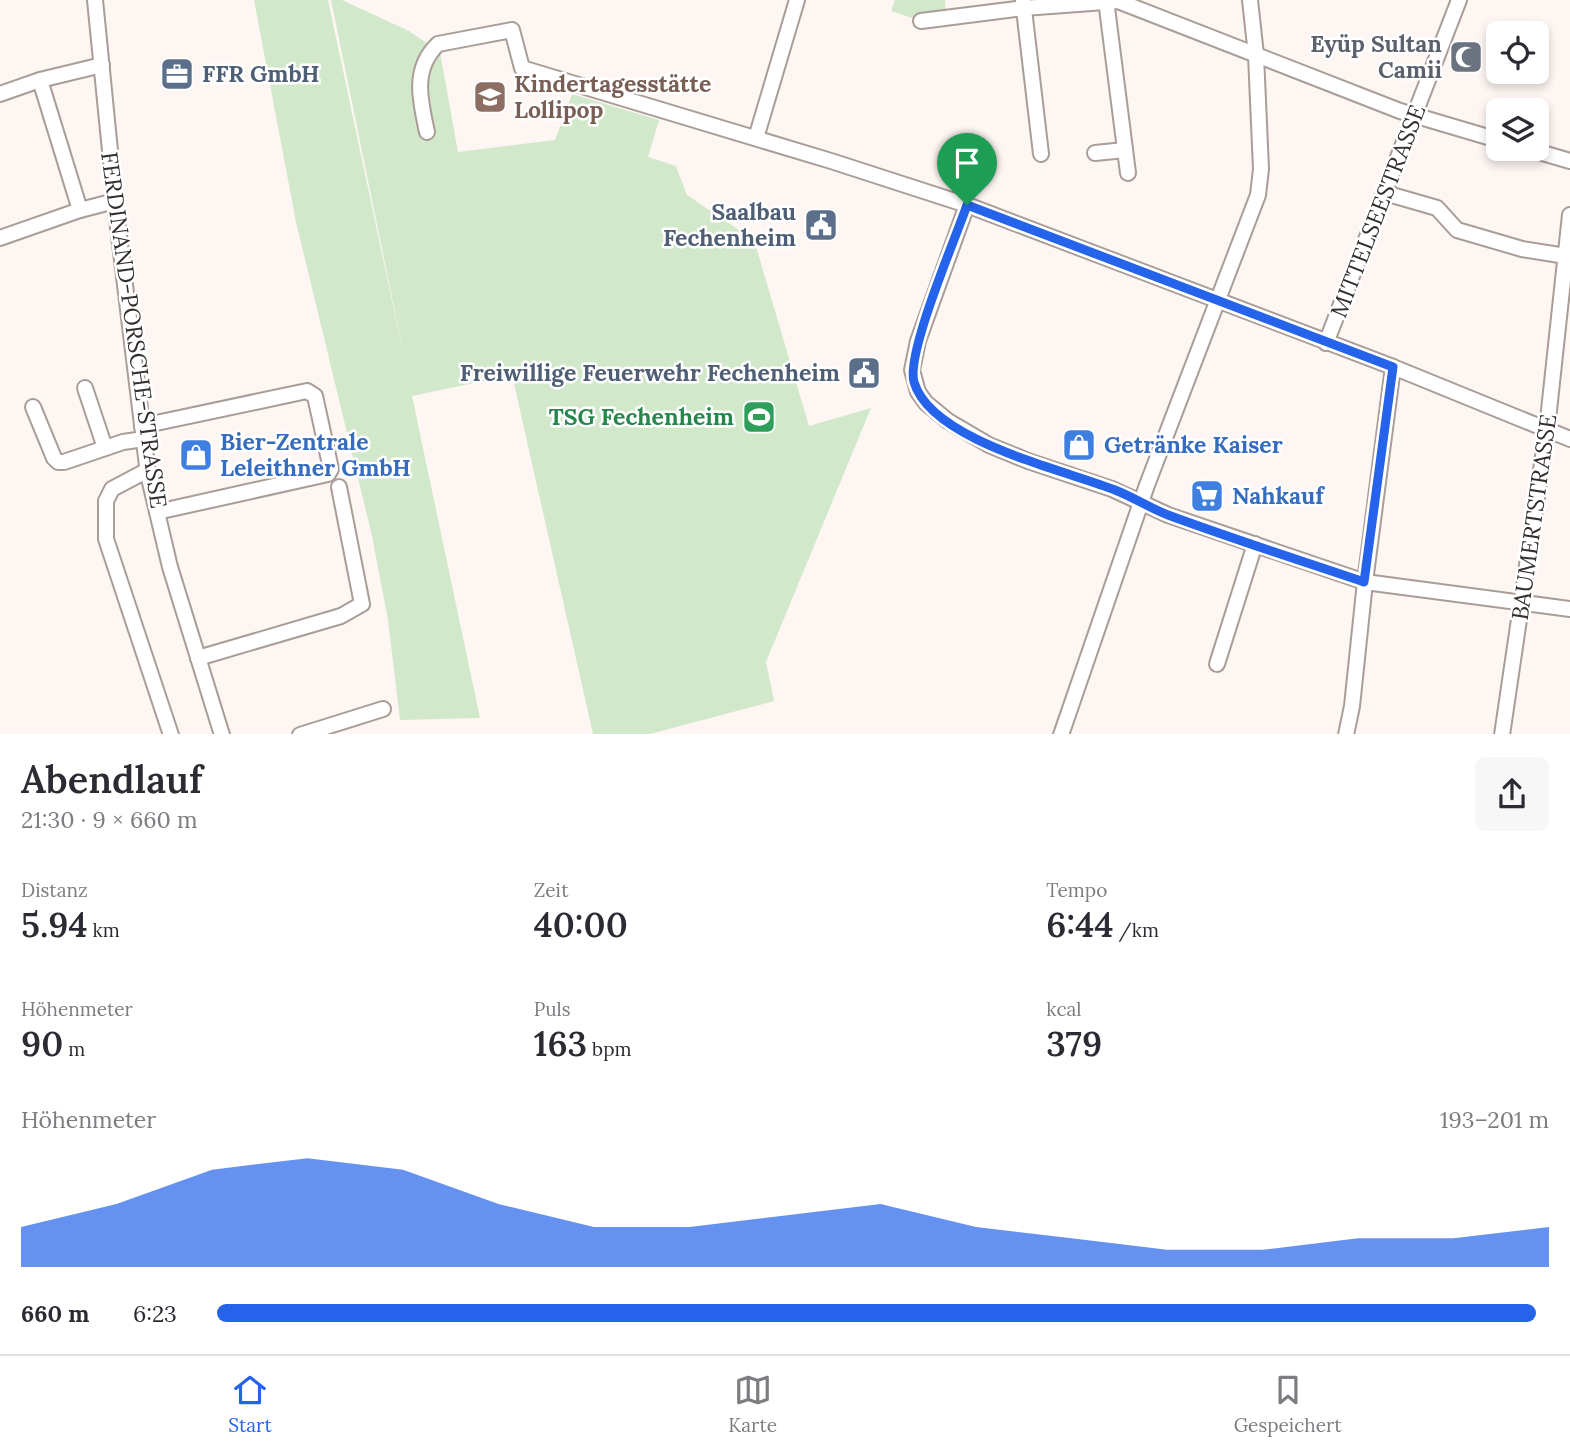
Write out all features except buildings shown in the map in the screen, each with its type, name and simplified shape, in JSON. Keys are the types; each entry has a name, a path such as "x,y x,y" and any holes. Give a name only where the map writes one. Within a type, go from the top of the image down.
{"street":[{"name":"FERDINAND-PORSCHE-STRASSE","path":"95,0 115,201 148,470 170,567 222,734"},
{"path":"755,138 797,0"},
{"path":"1106,0 1128,173"},
{"path":"921,20 1023,4 1106,0 1128,4 1415,115 1486,136"},
{"path":"1061,734 1141,502 1250,218 1261,180 1256,55 1250,0"},
{"name":"MITTELSEESTRASSE","path":"1326,343 1459,0"},
{"path":"1023,4 1041,154"},
{"path":"427,132 419,83 425,60 438,44 512,30 522,68 967,205 1393,367 1570,439"},
{"path":"0,94 40,80 102,65"},
{"path":"40,80 80,210"},
{"path":"1095,153 1125,150"},
{"path":"1549,155 1570,161"},
{"path":"1385,193 1437,208 1457,230 1522,249 1566,256"},
{"path":"0,238 80,210 115,201"},
{"path":"967,205 918,341 912,370 918,392 936,413 989,445 1043,467 1112,489 1168,515 1364,582 1570,609"},
{"name":"BAUMERTSTRASSE","path":"1502,734 1547,429 1570,215"},
{"path":"1346,734 1352,706 1364,582 1393,367"},
{"path":"85,388 105,448"},
{"path":"33,407 54,458 58,462 64,462 143,432 307,391 315,396 331,470 328,474 157,512"},
{"path":"148,470 112,489 106,501 106,539 171,734"},
{"path":"198,658 341,616 362,604 339,487"},
{"path":"1217,664 1255,544"},
{"path":"300,734 383,709"}],"green space":[{"path":"254,0 328,0 407,371 331,0 342,0 409,31 440,52 458,152 555,140 572,94 659,120 648,157 676,166 687,195 754,240 809,426 871,408 766,662 774,701 650,734 593,734 512,375 412,396 480,718 400,720 388,620 372,536 296,222"},
{"path":"895,0 945,0 946,15 915,19 891,11"}],"place":[{"name":"Eyüp Sultan Camii","path":"1466,57"},
{"name":"FFR GmbH","path":"177,74"},
{"name":"Kindertagesstätte Lollipop","path":"490,97"},
{"name":"Saalbau Fechenheim","path":"821,225"},
{"name":"Freiwillige Feuerwehr Fechenheim","path":"864,373"},
{"name":"TSG Fechenheim","path":"759,417"},
{"name":"Getränke Kaiser","path":"1079,445"},
{"name":"Bier-Zentrale Leleithner GmbH","path":"196,455"},
{"name":"Nahkauf","path":"1207,496"}],"route":[{"path":"967,205 1393,367 1364,582 1168,515 1112,489 1043,467 989,445 936,413 918,392 912,370 918,341 967,205"}]}
